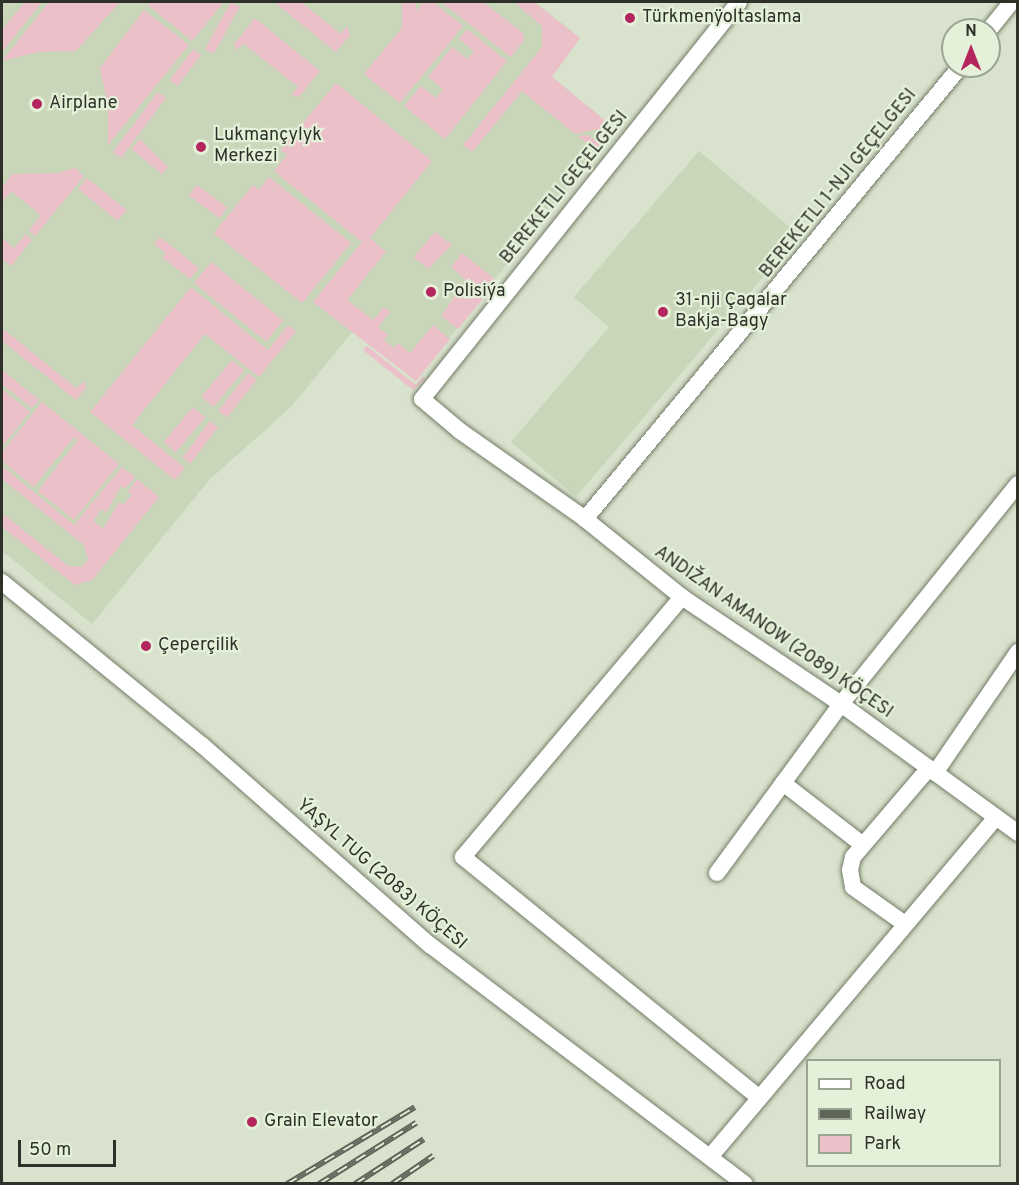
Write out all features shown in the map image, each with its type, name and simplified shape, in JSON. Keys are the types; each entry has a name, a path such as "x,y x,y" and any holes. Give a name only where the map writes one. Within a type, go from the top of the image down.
{"street":[{"name":"BEREKETLI GEÇELGESI","path":"422,399 740,2"},
{"path":"999,18 1012,2"},
{"name":"BEREKETLI 1-NJI GEÇELGESI","path":"585,519 950,78"},
{"name":"ANDIŽAN AMANOW (2089) KÖÇESI","path":"422,399 460,431 585,519 682,597 841,704 1017,833"},
{"path":"717,873 841,704 1017,484"},
{"name":"ÝAŞYL TUG (2083) KÖÇESI","path":"2,582 202,745 430,945 745,1184"},
{"path":"682,597 463,857 758,1097"},
{"path":"905,924 853,887 849,877 853,857 932,770 1017,652"},
{"path":"783,783 863,845"},
{"path":"710,1157 758,1097 996,817"}],"shaded area":[{"path":"2,2 535,2 580,38 552,77 613,127 416,381 353,331 291,407 209,480 92,624 2,551"},
{"name":"31-nji Çagalar Bakja-Bagy","path":"699,151 799,235 576,497 511,442 609,327 574,297"}],"green space":[{"path":"25,2 42,2 2,52 2,30"},
{"path":"49,2 120,2 76,51 38,52 2,61"},
{"path":"151,2 224,2 192,41 148,5"},
{"path":"231,2 240,7 214,54 205,49"},
{"path":"274,2 301,2 341,34 347,26 350,35 336,52"},
{"path":"402,2 416,2 416,82 402,82"},
{"path":"423,2 433,2 463,26 400,103 364,74"},
{"path":"441,2 483,2 523,33 524,40 511,57"},
{"path":"514,2 534,2 580,38 552,77 613,127 596,151 578,136 588,135 595,141 601,135 598,129 575,134 522,91 472,152 463,145 542,47 542,26"},
{"path":"144,10 189,45 108,145 108,106 100,68"},
{"path":"255,18 320,71 299,97 291,95 298,87 244,44 235,50 235,43"},
{"path":"467,29 507,61 445,139 404,106 421,86 436,98 443,89 428,77 452,47 467,59 474,51 459,39"},
{"path":"193,49 201,55 178,86 170,80"},
{"path":"336,83 432,161 370,238 386,252 347,300 373,320 384,307 390,312 378,327 388,335 384,340 394,348 398,343 410,353 433,325 450,339 416,381 313,302 362,242 274,171 287,155 281,150"},
{"path":"158,92 166,98 121,158 113,152"},
{"path":"140,139 168,167 162,174 131,149"},
{"path":"75,168 84,176 35,236 29,231 41,215 11,191 2,202 2,187 13,174 58,173"},
{"path":"269,177 351,243 302,303 214,233 253,185 259,190"},
{"path":"87,178 127,210 118,221 78,189"},
{"path":"197,185 227,208 220,218 189,195"},
{"path":"435,232 452,245 428,269 414,257"},
{"path":"26,234 32,240 11,266 2,259 2,238 14,248"},
{"path":"160,237 199,268 190,279 163,258 166,253 154,244"},
{"path":"462,253 497,281 458,329 441,316 466,280 451,267"},
{"path":"211,262 283,321 266,342 194,283"},
{"path":"191,287 268,350 288,325 296,331 259,377 205,334 132,425 185,468 175,480 90,412"},
{"path":"2,328 76,388 85,381 86,387 76,400 2,341"},
{"path":"367,346 416,385 422,377 425,379 413,390 363,350"},
{"path":"232,360 244,370 213,407 201,397"},
{"path":"2,370 39,400 32,408 2,384"},
{"path":"248,373 257,380 227,418 218,411"},
{"path":"2,389 30,412 2,447"},
{"path":"42,402 119,464 74,520 38,491 78,440 74,437 34,487 2,461 2,452"},
{"path":"193,407 205,417 176,453 163,442"},
{"path":"210,421 218,427 190,464 182,458"},
{"path":"2,466 74,525 122,467 135,477 125,489 121,486 106,513 102,509 93,520 103,529 119,502 123,505 132,495 128,491 137,479 159,497 92,580 75,585 2,527 2,513 68,566 82,567 88,559 84,545 2,479"}],"railway":[{"path":"287,1184 415,1107"},
{"path":"319,1184 416,1123"},
{"path":"355,1184 424,1139"},
{"path":"392,1184 433,1156"}],"place":[{"name":"Türkmenÿoltaslama","path":"630,18"},
{"name":"Airplane","path":"37,104"},
{"name":"Lukmançylyk Merkezi","path":"201,147"},
{"name":"Polisiýa","path":"431,292"},
{"name":"31-nji Çagalar Bakja-Bagy","path":"663,312"},
{"name":"Çeperçilik","path":"146,646"},
{"name":"Grain Elevator","path":"252,1122"}]}
